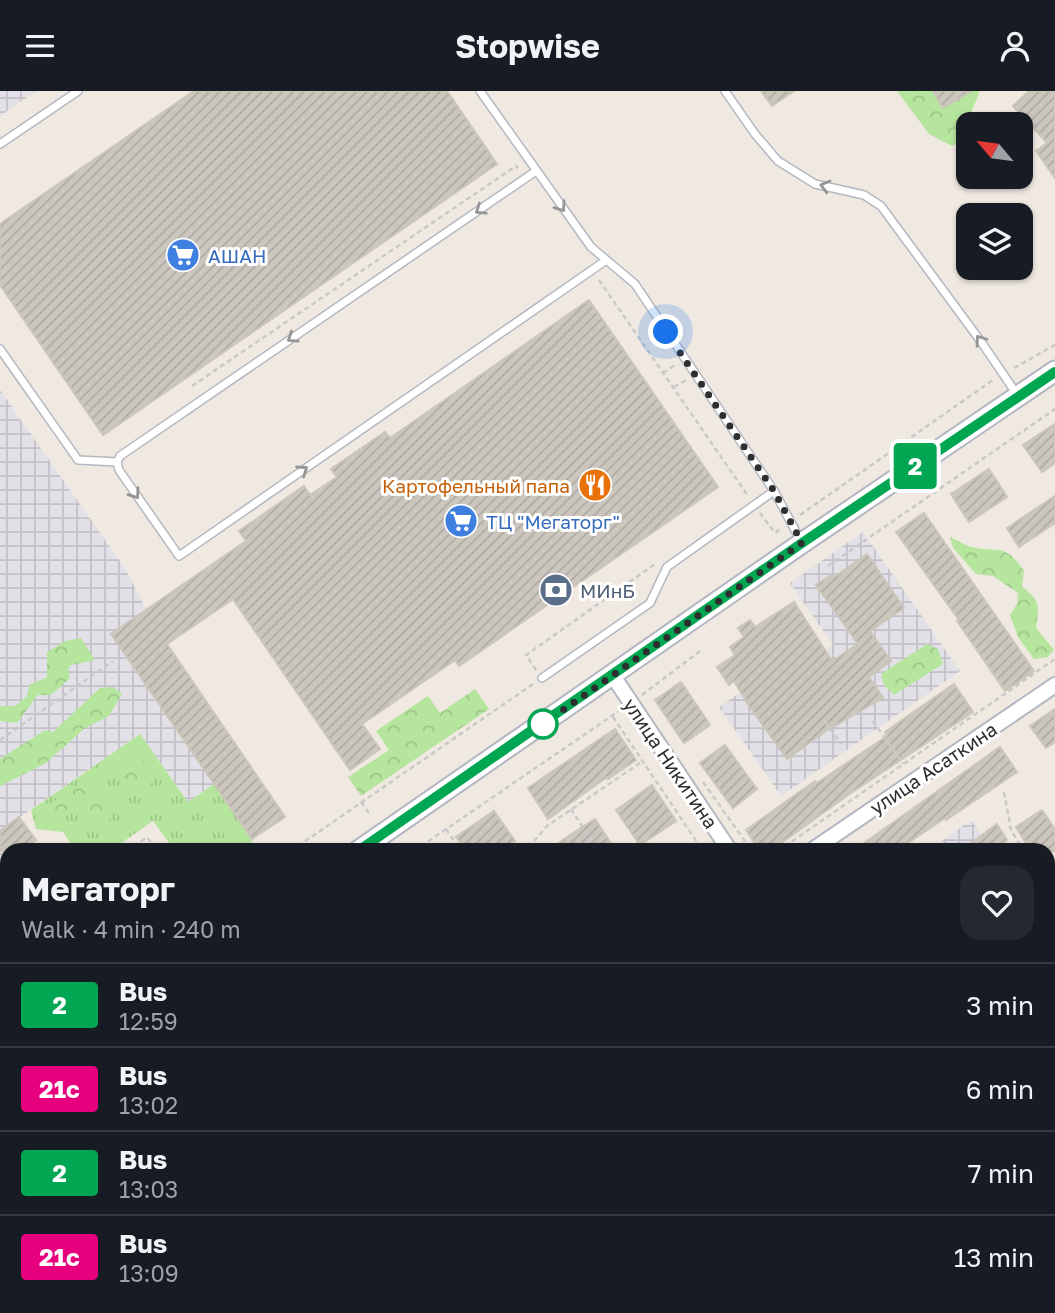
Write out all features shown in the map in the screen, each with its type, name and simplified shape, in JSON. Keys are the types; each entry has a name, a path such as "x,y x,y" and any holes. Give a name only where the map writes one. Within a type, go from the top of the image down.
{"main road":[{"path":"370,843 802,543 1055,372"}],"street":[{"name":"улица Никитина","path":"612,676 725,843"},
{"name":"улица Асаткина","path":"823,843 1055,685"}],"lane":[{"path":"0,144 78,91"},
{"path":"480,91 591,247 635,285 774,491 802,543"},
{"path":"725,91 778,161 815,184 864,195 881,206 1018,397"},
{"path":"536,171 120,456 117,462 119,470 179,556 605,261"},
{"path":"0,349 78,460 117,462"},
{"path":"542,678 650,603 667,567 752,501 774,491"}],"path":[{"path":"192,386 516,166 520,171"},
{"path":"597,277 775,533 1003,373 1055,345"},
{"path":"663,373 676,365"},
{"path":"673,388 695,374"},
{"path":"828,566 1055,409"},
{"path":"302,843 542,678 526,655 660,561"},
{"path":"426,843 631,703 700,651"},
{"path":"789,843 1055,659"},
{"path":"0,740 113,661"},
{"path":"612,715 698,843"},
{"path":"825,721 842,744"},
{"path":"873,722 903,764"},
{"path":"531,843 547,826 643,761"},
{"path":"1004,792 1011,830 1019,843"},
{"path":"361,802 370,816"},
{"path":"571,809 593,843"},
{"path":"446,829 456,843"},
{"path":"139,843 148,837 151,843"}],"shaded area":[{"path":"0,91 36,91 0,116"},
{"path":"0,390 124,567 146,609 112,634 214,784 188,802 140,734 20,817 36,840 32,843 0,843"},
{"path":"863,532 960,671 781,796 719,707 774,669 782,681 833,645 790,583"},
{"path":"971,820 987,843 939,843"}],"green space":[{"path":"897,91 980,91 971,112 956,112 956,144 952,146 929,134"},
{"path":"950,537 971,547 1001,550 1017,562 1024,571 1022,586 1036,600 1036,628 1054,650 1048,657 1034,659 1018,637 1010,615 1017,604 1018,593 993,576 976,574 953,548"},
{"path":"81,638 95,660 71,665 68,669 70,678 51,695 38,695 17,723 0,721 0,706 15,706 27,696 29,685 47,677 47,652 65,641"},
{"path":"927,644 938,649 943,664 894,695 884,685 881,674"},
{"path":"113,687 122,694 109,716 85,728 46,763 0,786 0,759 45,730 53,732 100,688"},
{"path":"475,689 489,709 361,796 348,777 389,750 376,731 428,696 440,713"},
{"path":"140,734 188,802 214,784 252,839 251,843 169,843 153,821 122,843 70,843 63,832 36,829 31,810"},
{"path":"135,757 150,765 155,782 129,790 120,777 126,762"},
{"path":"90,784 116,806 106,826 90,824 77,807 61,814 53,809 52,803 71,788"}],"building":[{"name":"АШАН","path":"194,91 447,91 497,164 103,435 0,285 0,224"},
{"path":"761,91 794,91 772,106"},
{"path":"933,91 971,91 943,108"},
{"path":"1029,91 1055,91 1055,178 1036,151 1047,143 1033,128 1033,112 1019,112 1013,106"},
{"name":"ТЦ \"Мегаторг\"","path":"589,300 718,487 459,666 455,660 362,724 380,749 350,770 233,599 167,644 285,817 252,839 111,634 246,541 239,531 304,486 310,495 337,477 331,469 385,432 390,438"},
{"path":"1055,424 1055,463 1042,472 1023,445"},
{"path":"989,469 1007,497 969,522 951,494"},
{"path":"1055,496 1055,523 1019,547 1007,528"},
{"path":"924,513 1034,671 1005,691 957,621 959,620 896,532"},
{"path":"867,554 904,608 870,631 891,661 869,677 883,698 826,731 787,759 734,681 729,685 717,667 735,655 730,647 744,637 738,628 750,620 755,627 794,602 832,661 858,644 816,585 831,575 833,578"},
{"path":"681,682 710,725 684,743 655,700"},
{"path":"954,684 973,712 781,843 755,843 746,830 815,781 817,783 887,736 885,732"},
{"path":"1055,709 1055,742 1046,748 1030,726"},
{"path":"615,729 636,760 548,819 528,788"},
{"path":"725,745 757,789 733,808 700,763"},
{"path":"1000,747 1017,772 908,843 864,843"},
{"path":"652,785 676,821 643,843 639,843 616,810"},
{"path":"1042,810 1055,829 1055,843 1026,843 1016,827"},
{"path":"494,811 515,841 460,843 456,837"},
{"path":"19,817 36,840 32,843 0,843 0,831"},
{"path":"595,819 611,843 559,843"},
{"path":"997,824 1007,840 1003,843 971,843"}],"bus line":[{"name":"2","path":"370,843 802,543 1055,372"}],"place":[{"name":"АШАН","path":"183,255"},
{"name":"Картофельный папа","path":"595,485"},
{"name":"ТЦ \"Мегаторг\"","path":"461,521"},
{"name":"МИнБ","path":"556,590"}],"route":[{"path":"543,724 802,543 774,491 666,332"}]}
